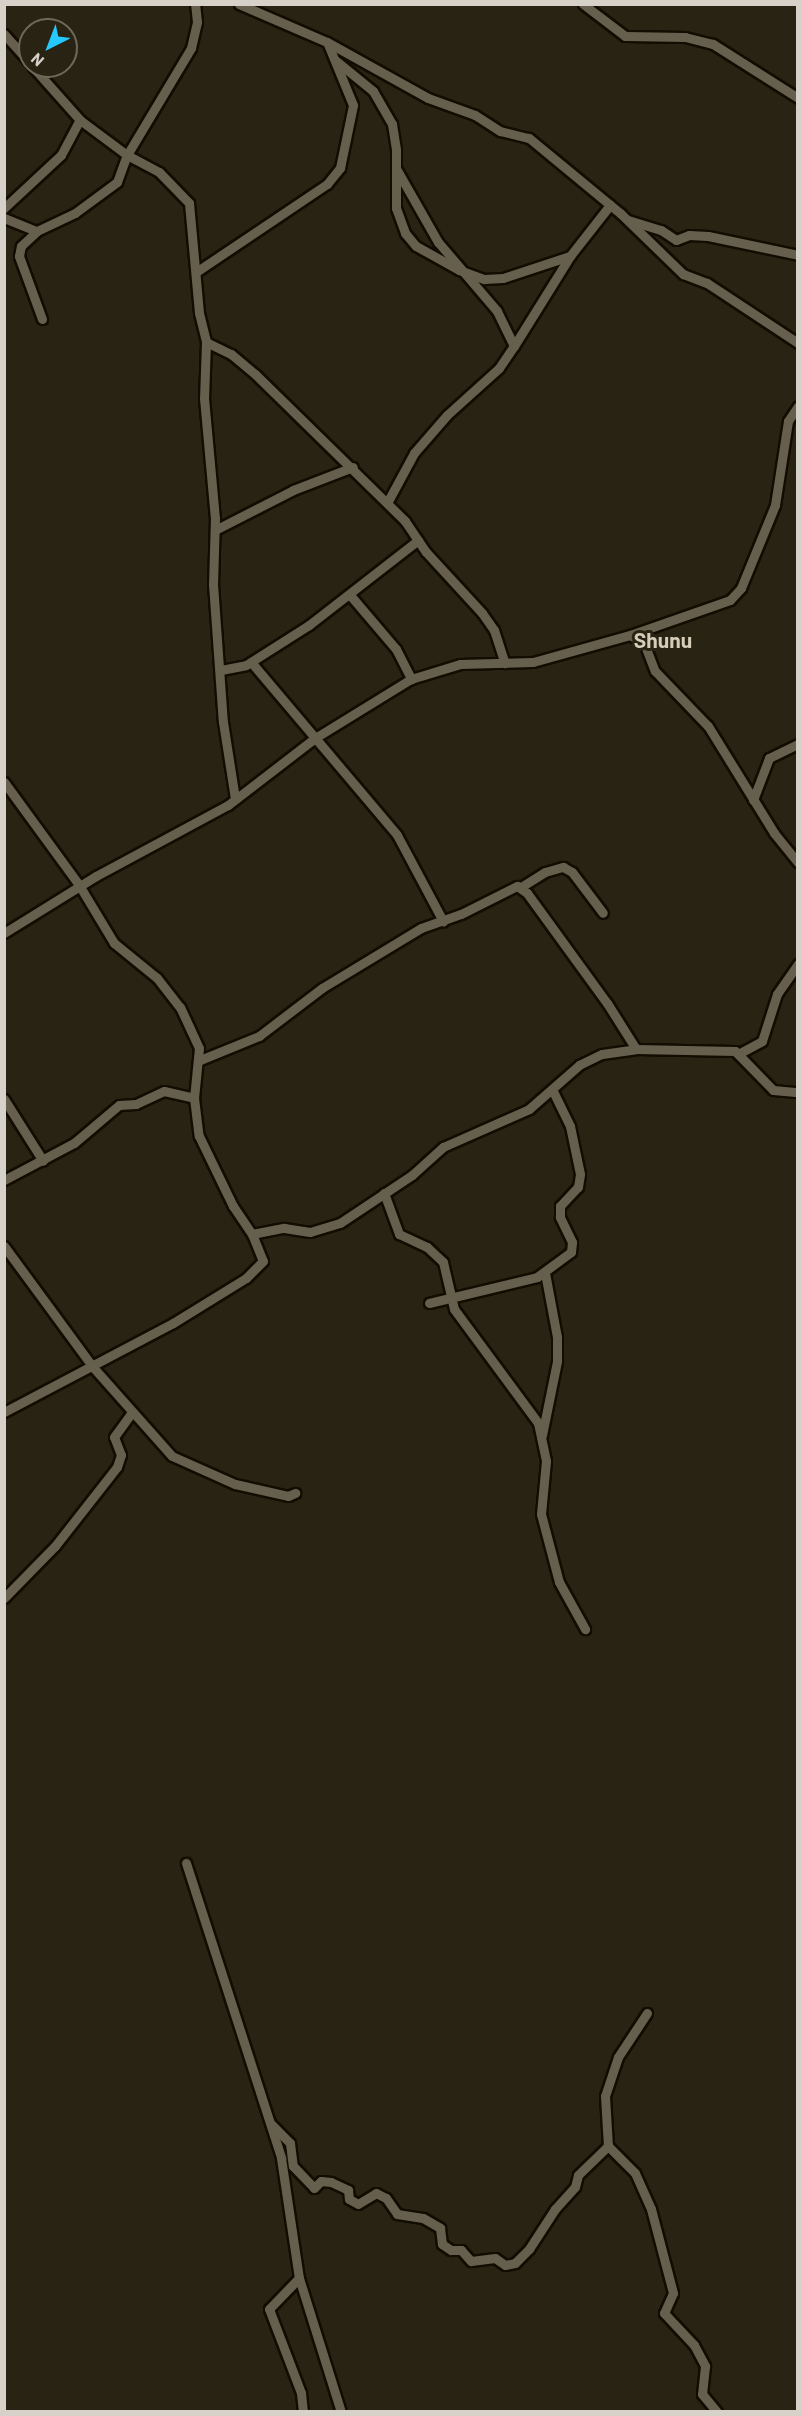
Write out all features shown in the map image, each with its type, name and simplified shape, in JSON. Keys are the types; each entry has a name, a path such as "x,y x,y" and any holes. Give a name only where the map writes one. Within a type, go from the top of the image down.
{"street":[{"path":"42,319 18,251 36,231 75,213 112,187 122,174 127,155 191,48 197,22 195,4"},
{"path":"239,4 327,42 428,98 475,115 500,130 529,138 628,220 682,273 707,283 798,343"},
{"path":"583,4 626,36 685,37 713,44 798,98"},
{"path":"4,34 18,50"},
{"path":"196,272 327,184 340,168 353,105 327,42"},
{"path":"335,60 366,85 385,108 395,135 396,208 405,233 416,246 459,270 484,279 503,278 570,255"},
{"path":"43,78 80,120 127,155 159,171 186,197 199,313 207,342 204,398 215,530 212,569 223,722 235,799"},
{"path":"4,208 61,154 80,120"},
{"path":"396,168 459,270 497,311 514,346"},
{"path":"387,503 414,453 447,415 499,368 570,255 610,205"},
{"path":"4,218 36,231"},
{"path":"628,220 661,230 676,240 689,235 708,236 798,255"},
{"path":"207,342 240,361 353,467 387,503 482,613 494,630 505,663"},
{"path":"4,933 79,885 235,799 315,738 411,679 460,664 533,663 630,635 723,604 741,588 778,497 788,421 798,406"},
{"path":"215,530 293,490 353,467"},
{"path":"221,670 251,663 350,595 418,540"},
{"path":"350,595 396,649 411,679"},
{"path":"630,635 644,643 655,671 704,720 753,800 798,863"},
{"path":"251,663 397,835 443,921"},
{"path":"753,800 769,758 798,744"},
{"path":"4,782 79,885 114,943 157,978 180,1007 195,1036 200,1060 194,1098 195,1123 205,1151 252,1234 262,1257 257,1270 173,1323 4,1412"},
{"path":"200,1060 250,1041 286,1012 393,943 508,889 521,887 545,872 563,867 572,872 603,913"},
{"path":"521,887 607,1003 636,1050"},
{"path":"252,1234 284,1228 310,1232 325,1229 412,1175 443,1147 521,1114 553,1091 586,1060 636,1050 738,1054 762,1041 774,1002 798,964"},
{"path":"738,1054 773,1090 798,1092"},
{"path":"4,1180 44,1161 74,1143 119,1105 136,1104 164,1091 194,1098"},
{"path":"429,1303 492,1290 545,1273 567,1257 573,1246 560,1217 560,1206 576,1188 580,1174 570,1126 553,1091"},
{"path":"4,1099 44,1161"},
{"path":"384,1193 399,1234 428,1246 443,1262 449,1298 485,1356 538,1423 542,1435 546,1472 541,1514 559,1582 585,1629"},
{"path":"4,1246 92,1366 153,1437 185,1464 235,1484 288,1496 295,1493"},
{"path":"542,1435 557,1361 557,1337 545,1273"},
{"path":"4,1598 55,1546 117,1467 121,1455 114,1437 132,1412"},
{"path":"186,1863 281,2158 299,2278 341,2412"},
{"path":"647,2013 618,2057 605,2096 608,2146 635,2173 651,2209 673,2293 664,2313 694,2345 705,2366 702,2394 717,2412"},
{"path":"269,2122 290,2143 293,2166 314,2188 321,2181 331,2182 348,2190 349,2199 358,2204 376,2193 386,2198 397,2214 423,2218 440,2228 442,2244 451,2250 461,2250 471,2261 495,2258 505,2265 515,2263 529,2249 555,2209 575,2187 578,2175 608,2146"},
{"path":"299,2278 269,2309 301,2393 303,2412"}],"district":[{"name":"Shunu","path":"663,640"}]}
